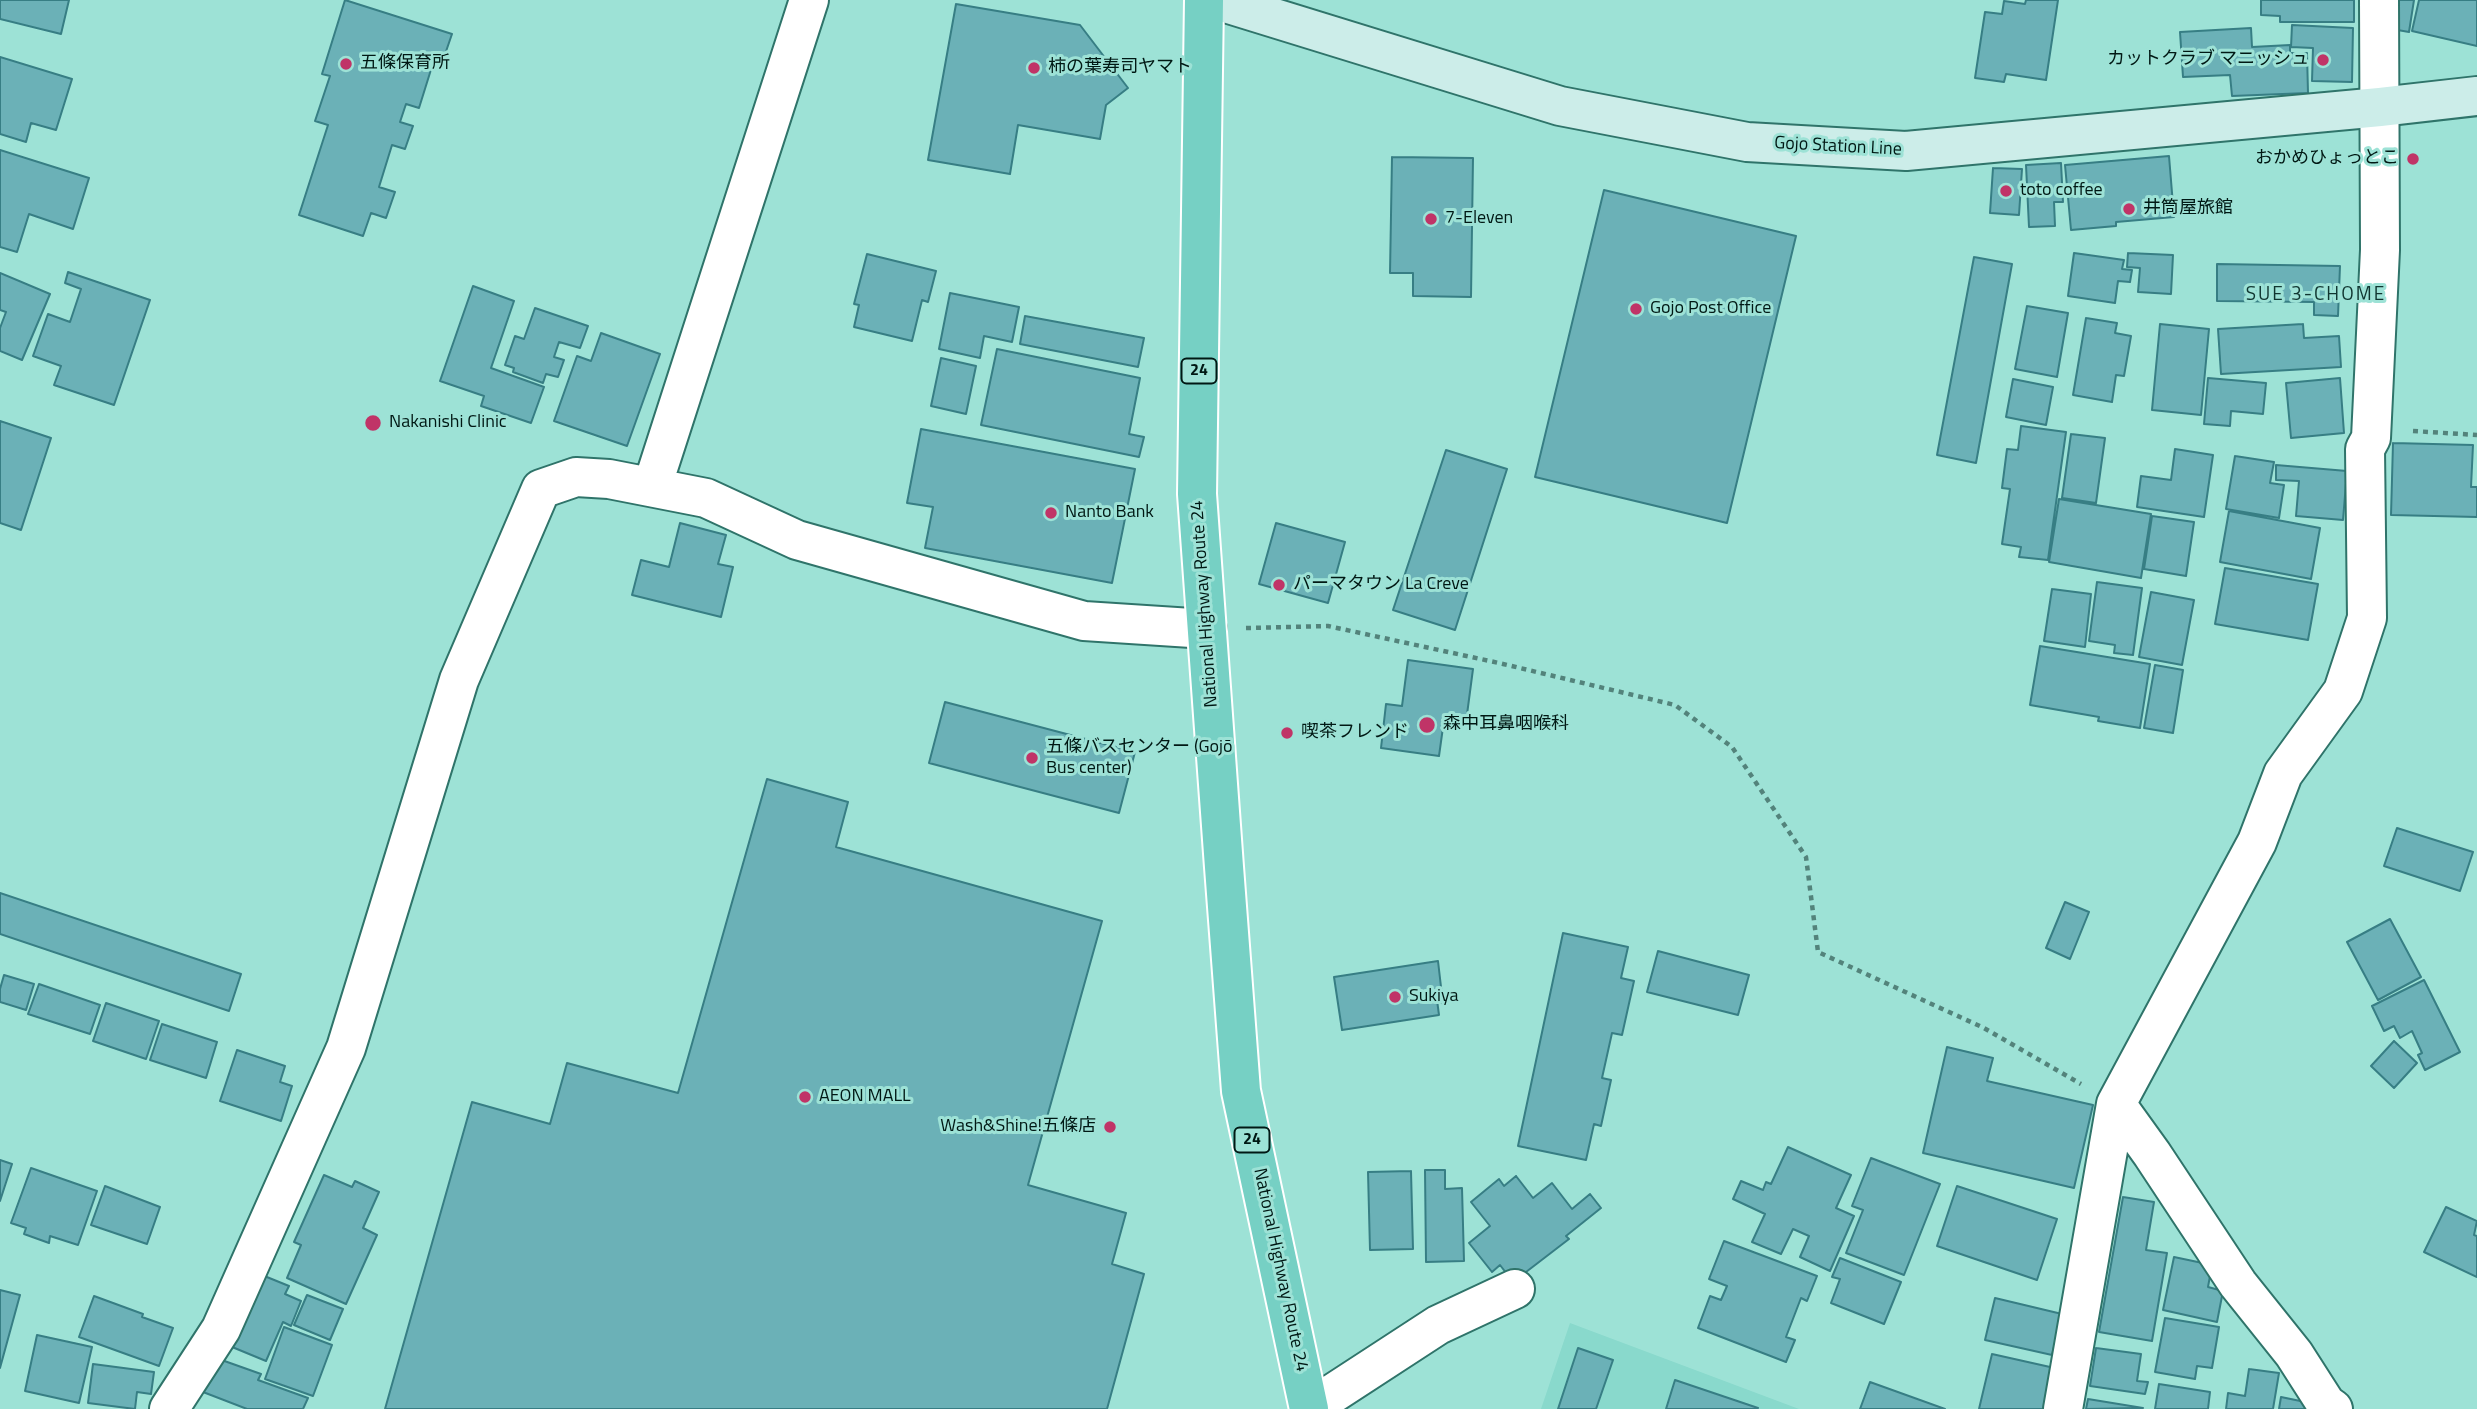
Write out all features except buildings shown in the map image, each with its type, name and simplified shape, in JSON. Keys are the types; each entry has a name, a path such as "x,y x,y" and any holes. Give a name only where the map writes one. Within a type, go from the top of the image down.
{"highway":[{"name":"National Highway Route 24","path":"1204,0 1197,494 1241,1091 1309,1409"}],"main road":[{"name":"Gojo Station Line","path":"1216,0 1560,106 1747,142 1906,151 2477,96"}],"street":[{"path":"652,487 809,0"},
{"path":"2063,1409 2116,1104 2257,842 2283,774 2343,691 2367,618 2365,449 2371,438 2380,250 2379,0"},
{"path":"169,1409 221,1329 346,1048 458,680 541,489 576,477 609,479 706,498 797,540 1084,621 1207,629"},
{"path":"2116,1104 2238,1284 2294,1354 2326,1404 2333,1409"},
{"path":"1309,1409 1438,1325 1514,1289"}],"path":[{"path":"2365,449 2384,430 2477,435"},
{"path":"1207,629 1328,626 1675,705 1732,747 1806,857 1818,952 1984,1028 2116,1104"}],"shaded area":[{"path":"1570,1323 1799,1409 1541,1409"}],"place":[{"name":"カットクラブ マニッシュ","path":"2323,60"},
{"name":"五條保育所","path":"346,64"},
{"name":"柿の葉寿司ヤマト","path":"1034,68"},
{"name":"おかめひょっとこ","path":"2413,159"},
{"name":"toto coffee","path":"2006,191"},
{"name":"井筒屋旅館","path":"2129,209"},
{"name":"7-Eleven","path":"1431,219"},
{"name":"Gojo Post Office","path":"1636,309"},
{"name":"Nakanishi Clinic","path":"373,423"},
{"name":"Nanto Bank","path":"1051,513"},
{"name":"パーマタウン La Creve","path":"1279,585"},
{"name":"森中耳鼻咽喉科","path":"1427,725"},
{"name":"喫茶フレンド","path":"1287,733"},
{"name":"五條バスセンター (Gojō Bus center)","path":"1032,758"},
{"name":"Sukiya","path":"1395,997"},
{"name":"AEON MALL","path":"805,1097"},
{"name":"Wash&Shine!五條店","path":"1110,1127"}],"district":[{"name":"SUE 3-CHOME","path":"2316,295"}]}
